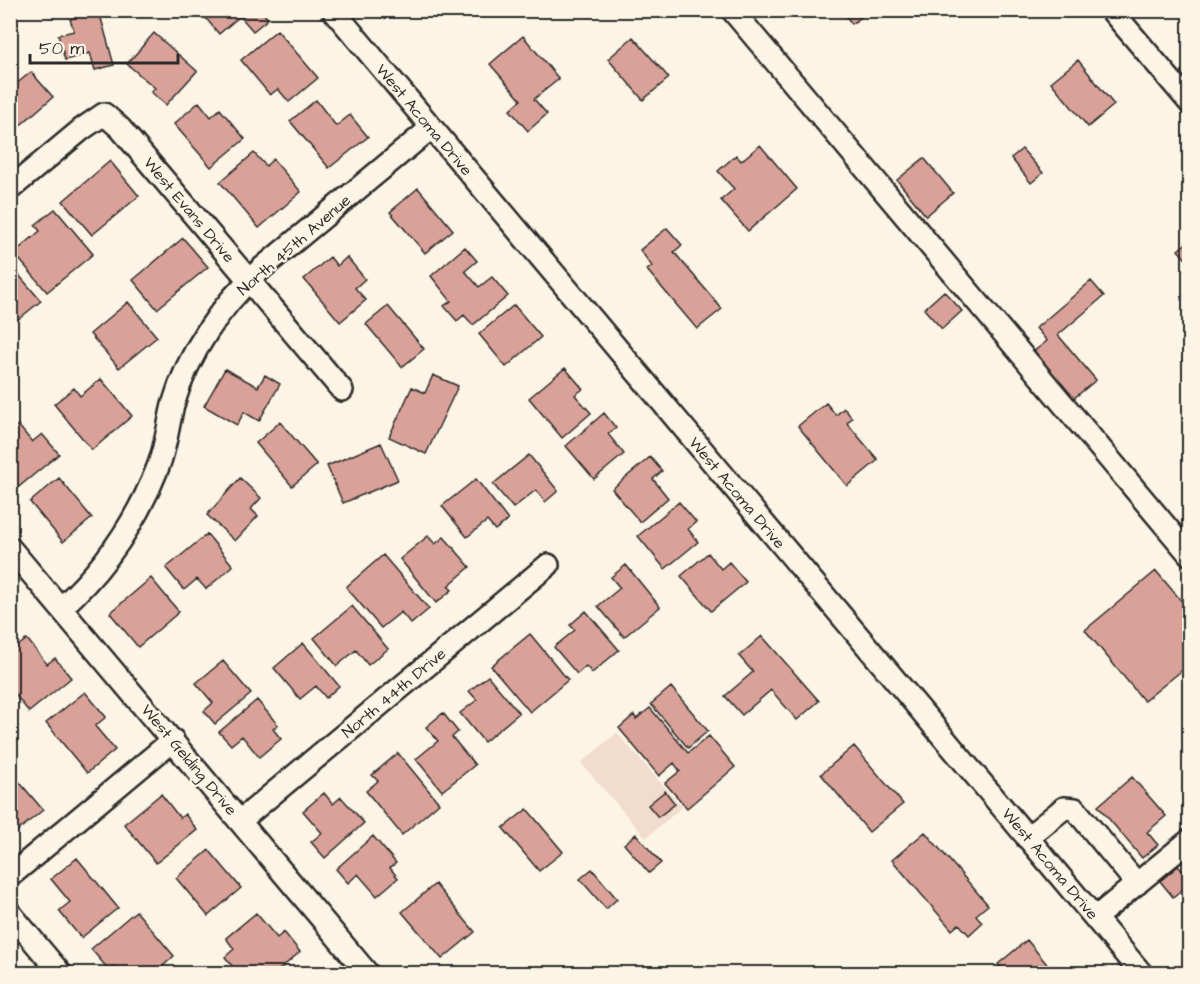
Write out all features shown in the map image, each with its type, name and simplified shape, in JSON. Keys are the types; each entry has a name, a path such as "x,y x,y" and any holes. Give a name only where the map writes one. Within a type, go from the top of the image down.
{"street":[{"name":"West Acoma Drive","path":"333,10 1142,974"},
{"path":"732,10 1190,555"},
{"path":"1112,10 1190,103"},
{"name":"West Evans Drive","path":"10,189 82,129 104,114 120,128 342,390"},
{"name":"North 45th Avenue","path":"61,608 82,589 160,489 159,464 174,404 204,336 219,314 248,280 430,128"},
{"name":"West Gelding Drive","path":"10,548 368,974"},
{"name":"North 44th Drive","path":"240,821 549,565"},
{"path":"10,876 172,740"},
{"path":"1027,838 1064,808 1075,809 1137,884"},
{"path":"1095,918 1190,840"},
{"path":"10,913 61,974"}],"shaded area":[{"path":"617,733 682,807 646,838 581,763"}],"building":[{"path":"199,10 261,10 268,19 253,31 240,16 219,34"},
{"path":"841,10 856,10 861,17 852,24"},
{"path":"99,11 114,65 95,70 90,53 65,60 58,35 74,31 70,19"},
{"path":"277,30 318,78 289,102 278,89 270,95 241,60"},
{"path":"154,33 197,71 166,105 151,92 155,88 127,64"},
{"path":"523,36 559,79 534,99 547,114 528,131 510,110 521,100 490,64"},
{"path":"633,37 669,78 643,100 608,59"},
{"path":"1078,60 1114,105 1088,127 1051,82"},
{"path":"31,72 53,97 10,134 10,89"},
{"path":"316,100 336,126 350,115 368,137 329,168 290,121"},
{"path":"199,102 211,117 220,109 245,139 211,167 174,124"},
{"path":"760,145 797,189 748,231 721,200 734,189 718,171 736,155 741,161"},
{"path":"1022,149 1043,173 1031,183 1011,158"},
{"path":"254,153 266,166 273,159 301,192 259,228 220,182"},
{"path":"924,158 953,193 926,216 897,180"},
{"path":"110,161 139,196 92,235 63,201"},
{"path":"418,188 453,230 425,253 390,212"},
{"path":"55,209 93,254 47,292 14,253 40,231 35,225"},
{"path":"667,228 682,245 674,252 722,309 697,329 647,270 652,266 640,250"},
{"path":"183,238 208,267 157,309 133,280"},
{"path":"1190,240 1190,264 1178,250"},
{"path":"465,247 477,261 465,271 479,287 492,277 508,296 473,325 464,315 457,321 444,306 451,301 431,276"},
{"path":"330,257 337,266 347,257 365,279 355,288 366,300 340,322 304,279"},
{"path":"12,267 41,301 10,326 10,268"},
{"path":"1091,281 1104,296 1058,335 1096,380 1073,399 1033,352 1047,341 1036,328"},
{"path":"944,291 962,311 942,329 924,309"},
{"path":"128,302 157,337 119,368 90,334"},
{"path":"514,305 541,337 506,367 479,334"},
{"path":"388,306 424,349 402,367 366,324"},
{"path":"565,368 583,389 575,395 591,413 562,438 529,398"},
{"path":"225,369 258,387 265,375 280,384 259,421 244,412 237,425 204,406"},
{"path":"433,375 458,386 426,454 389,437 412,387 425,393"},
{"path":"101,379 132,416 92,450 54,404 74,388 80,396"},
{"path":"826,403 836,415 844,408 852,418 847,423 878,460 847,486 798,426"},
{"path":"604,413 616,428 608,434 624,454 594,479 566,446"},
{"path":"280,422 317,465 292,486 256,443"},
{"path":"18,425 32,442 42,434 59,454 15,490 10,485 10,431"},
{"path":"381,443 398,480 343,503 327,466"},
{"path":"529,455 558,491 545,502 536,490 513,508 493,484"},
{"path":"650,457 662,471 653,479 668,498 640,522 612,489"},
{"path":"59,478 92,518 63,542 30,502"},
{"path":"240,478 261,498 251,509 258,516 235,541 207,515"},
{"path":"476,479 508,520 495,530 487,521 467,537 442,506"},
{"path":"679,502 696,522 688,529 698,542 665,569 638,536"},
{"path":"207,534 233,566 206,589 197,579 184,590 166,568"},
{"path":"428,536 435,544 444,537 470,567 448,586 452,590 436,603 400,559"},
{"path":"708,553 721,569 729,562 746,582 711,611 681,576"},
{"path":"383,555 429,609 411,624 401,612 381,628 346,587"},
{"path":"626,565 660,607 624,637 598,606 620,588 611,577"},
{"path":"1156,571 1190,611 1190,664 1144,701 1085,630"},
{"path":"151,578 179,612 138,647 110,613"},
{"path":"352,606 388,649 368,665 356,650 337,666 314,638"},
{"path":"586,611 619,650 592,673 586,666 577,674 554,647 575,630 570,625"},
{"path":"530,634 568,680 530,712 491,666"},
{"path":"762,636 819,701 797,720 771,690 742,715 725,696 753,672 739,656"},
{"path":"27,639 47,664 55,658 71,678 29,712 10,688 10,652"},
{"path":"303,643 339,686 326,698 316,686 300,699 274,668"},
{"path":"223,661 251,694 215,724 204,711 213,703 196,683"},
{"path":"488,676 519,713 484,742 460,713 477,700 469,691"},
{"path":"671,687 708,731 688,748 651,704"},
{"path":"85,692 106,717 95,726 115,750 87,773 46,723"},
{"path":"257,700 278,725 273,729 281,739 259,757 242,736 231,745 219,732"},
{"path":"650,708 688,753 709,736 735,767 687,808 665,783 680,771 674,763 659,776 619,728 634,715 636,719"},
{"path":"443,713 458,732 452,737 475,765 442,791 416,759 438,741 426,727"},
{"path":"854,746 903,804 869,832 821,774"},
{"path":"398,753 439,803 402,835 366,791 378,781 372,775"},
{"path":"10,771 43,810 10,837"},
{"path":"1132,777 1166,816 1147,832 1158,845 1142,858 1098,806"},
{"path":"665,791 675,804 658,817 648,805"},
{"path":"324,793 333,804 341,797 364,823 325,858 311,842 322,833 303,811"},
{"path":"161,794 180,818 185,814 197,830 156,863 124,824"},
{"path":"527,809 563,852 539,871 503,828"},
{"path":"925,832 988,905 976,915 982,923 969,935 959,924 952,930 892,860"},
{"path":"636,834 661,863 649,873 624,844"},
{"path":"373,836 396,863 390,868 398,878 377,896 358,874 348,883 336,869"},
{"path":"209,850 241,888 208,916 176,878"},
{"path":"77,858 118,908 81,938 59,911 70,902 51,879"},
{"path":"1178,866 1190,879 1190,883 1173,897 1160,881"},
{"path":"592,869 617,899 606,909 580,879"},
{"path":"435,884 475,932 442,959 402,912"},
{"path":"136,911 174,956 154,974 120,974 114,966 109,970 91,949"},
{"path":"256,913 277,938 284,932 300,952 274,974 255,974 253,970 249,974 239,974 225,957 234,949 226,938"},
{"path":"1027,940 1055,974 1006,974 998,964"}]}
